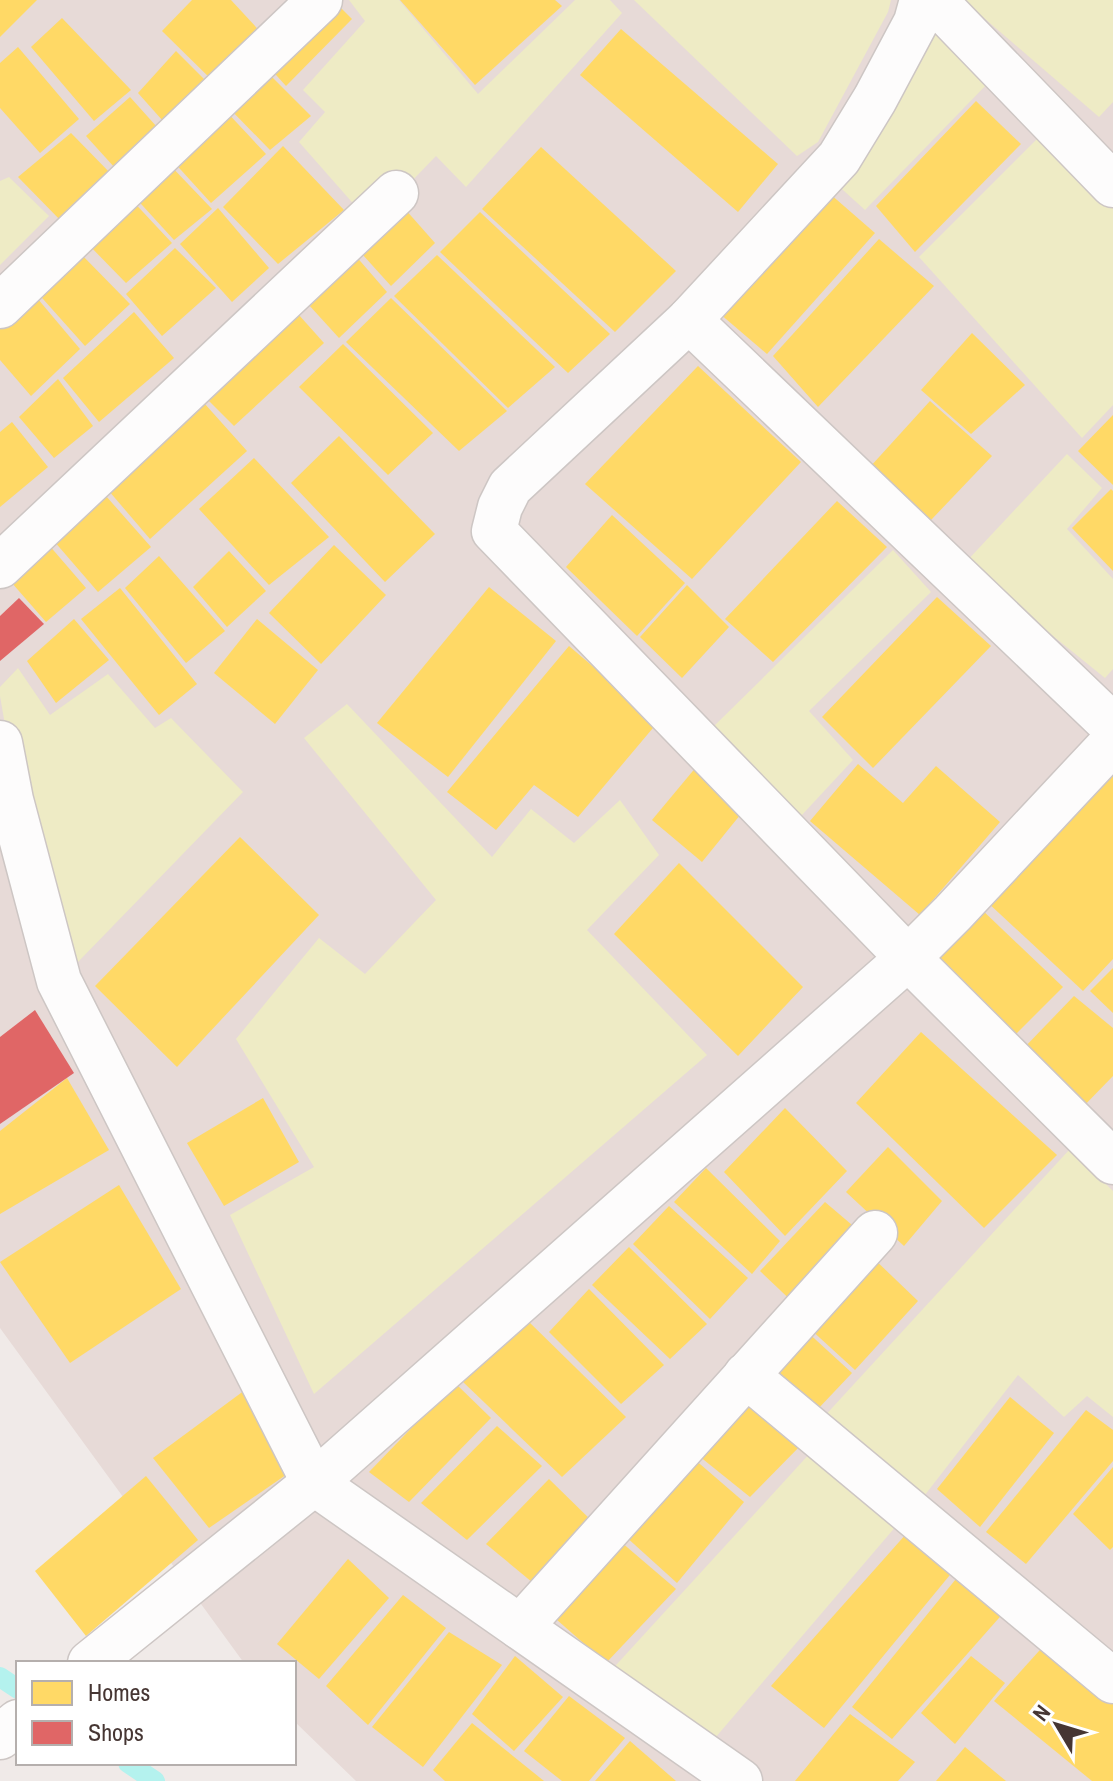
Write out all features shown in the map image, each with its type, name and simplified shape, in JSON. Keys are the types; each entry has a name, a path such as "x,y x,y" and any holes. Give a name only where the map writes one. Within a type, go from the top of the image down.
{"street":[{"path":"0,306 320,0"},
{"path":"922,0 916,22 839,158 689,320 510,487 500,507 494,531 908,958 1113,1162"},
{"path":"934,0 1113,185"},
{"path":"0,566 396,193"},
{"path":"689,320 1113,726"},
{"path":"92,1661 314,1483 908,958 1113,742"},
{"path":"0,743 11,800 59,981 314,1483 740,1781"},
{"path":"520,1627 875,1233"},
{"path":"746,1375 1113,1681"},
{"path":"0,1737 16,1724"}],"shaded area":[{"path":"0,0 1113,0 1113,1781 356,1781 296,1723 296,1661 243,1661 0,1328"},
{"path":"349,0 399,0 478,94 575,0 610,0 622,13 466,187 436,156 405,188 358,209 299,142 325,112 303,90 365,21"},
{"path":"634,0 891,0 888,12 818,142 797,156"},
{"path":"963,0 1113,0 1113,102 1099,117"},
{"path":"933,17 992,79 865,210 833,181"},
{"path":"1045,131 1113,204 1113,405 1082,438 919,257"},
{"path":"9,177 49,216 0,265 0,181"},
{"path":"1067,454 1102,488 1067,529 1113,579 1113,669 1105,678 964,564"},
{"path":"893,550 931,592 809,711 853,760 801,816 737,752 710,730"},
{"path":"18,668 50,715 108,674 155,728 171,718 243,792 78,962 43,878 18,800 0,687"},
{"path":"347,704 492,857 531,809 574,843 620,800 659,855 587,930 707,1055 314,1394 230,1215 314,1167 236,1039 319,938 365,974 436,900 304,738"},
{"path":"1070,1149 1113,1191 1113,1417 1087,1396 1064,1417 1018,1375 921,1500 821,1420"},
{"path":"812,1451 897,1525 709,1745 607,1675"}],"building: Homes":[{"path":"0,0 37,0 0,37"},
{"path":"192,0 231,0 267,39 218,86 162,31"},
{"path":"400,0 555,0 562,6 475,85"},
{"path":"334,1 352,19 286,86 268,66"},
{"path":"62,18 131,90 94,121 31,47"},
{"path":"621,29 778,164 738,212 580,75"},
{"path":"18,47 79,119 40,153 0,108 0,63"},
{"path":"176,51 215,90 171,130 138,93"},
{"path":"265,70 311,116 270,150 228,107"},
{"path":"130,97 166,137 125,179 86,136"},
{"path":"976,101 1021,144 915,252 876,206"},
{"path":"224,109 266,154 211,203 171,159"},
{"path":"71,133 115,178 65,225 18,177"},
{"path":"283,146 344,210 278,264 223,207"},
{"path":"541,147 676,271 615,332 482,209"},
{"path":"167,162 212,209 174,240 132,194"},
{"path":"829,193 875,233 767,354 719,313"},
{"path":"128,196 172,243 126,283 84,240"},
{"path":"397,200 435,243 391,286 353,244"},
{"path":"218,208 269,268 232,302 180,244"},
{"path":"480,212 610,334 568,373 440,252"},
{"path":"879,239 934,286 818,407 773,356"},
{"path":"348,247 387,292 339,338 298,293"},
{"path":"175,248 216,288 162,336 126,294"},
{"path":"77,250 130,304 85,346 35,290"},
{"path":"437,255 555,367 508,408 394,296"},
{"path":"32,292 80,349 31,396 0,360 0,323"},
{"path":"391,298 507,411 459,451 346,342"},
{"path":"290,305 324,343 234,426 199,391"},
{"path":"134,312 174,358 99,422 63,378"},
{"path":"972,333 1025,385 971,434 921,390"},
{"path":"343,344 433,433 388,475 299,387"},
{"path":"698,366 801,462 692,579 585,484"},
{"path":"58,379 93,426 54,458 19,417"},
{"path":"196,394 247,451 150,539 103,484"},
{"path":"930,401 992,456 931,520 870,467"},
{"path":"1113,415 1113,485 1078,451"},
{"path":"12,422 48,467 0,507 0,432"},
{"path":"339,436 435,534 385,582 291,483"},
{"path":"254,458 329,537 269,585 199,509"},
{"path":"98,487 151,547 98,592 47,533"},
{"path":"1111,489 1113,491 1113,571 1072,528"},
{"path":"837,501 887,547 773,662 725,619"},
{"path":"612,515 685,583 637,636 566,567"},
{"path":"42,537 86,588 46,622 5,575"},
{"path":"334,545 386,595 321,664 269,613"},
{"path":"229,551 266,591 227,627 193,587"},
{"path":"159,556 225,631 186,663 125,588"},
{"path":"687,585 729,627 682,678 640,637"},
{"path":"489,587 556,641 448,777 377,723"},
{"path":"120,588 197,684 159,715 81,619"},
{"path":"937,597 991,646 873,768 822,717"},
{"path":"74,619 109,660 56,703 27,661"},
{"path":"257,619 318,670 275,724 214,673"},
{"path":"569,646 658,722 578,817 534,785 496,830 447,792"},
{"path":"858,764 903,803 936,766 1000,822 920,915 810,821"},
{"path":"697,766 745,809 702,862 652,820"},
{"path":"1113,767 1113,959 1083,991 986,901"},
{"path":"240,837 319,915 177,1067 95,986"},
{"path":"679,863 803,987 738,1056 614,934"},
{"path":"979,907 1063,987 1012,1038 930,963"},
{"path":"1113,968 1113,1013 1090,991"},
{"path":"1074,996 1113,1028 1113,1076 1077,1113 1021,1051"},
{"path":"921,1032 1057,1155 984,1228 856,1103"},
{"path":"67,1078 109,1150 0,1214 0,1131"},
{"path":"263,1098 299,1162 224,1206 187,1143"},
{"path":"785,1108 847,1171 785,1236 724,1172"},
{"path":"888,1147 942,1201 904,1246 846,1192"},
{"path":"706,1168 780,1241 752,1274 674,1202"},
{"path":"119,1185 181,1289 70,1363 0,1262"},
{"path":"825,1202 865,1236 799,1308 760,1271"},
{"path":"669,1206 748,1278 710,1319 633,1244"},
{"path":"629,1247 707,1324 670,1359 592,1285"},
{"path":"870,1255 918,1301 855,1370 808,1327"},
{"path":"589,1289 664,1365 621,1404 549,1332"},
{"path":"527,1320 626,1417 562,1477 462,1381"},
{"path":"804,1329 852,1373 816,1411 768,1370"},
{"path":"455,1383 491,1418 409,1502 369,1472"},
{"path":"245,1390 293,1470 209,1528 153,1458"},
{"path":"754,1395 806,1440 750,1497 699,1456"},
{"path":"1010,1397 1054,1433 980,1527 937,1489"},
{"path":"1086,1410 1113,1430 1113,1461 1026,1564 986,1532"},
{"path":"497,1426 542,1466 467,1540 421,1503"},
{"path":"693,1458 744,1502 677,1583 624,1535"},
{"path":"1113,1467 1113,1547 1110,1550 1073,1514"},
{"path":"146,1476 198,1540 86,1636 35,1571"},
{"path":"549,1479 596,1525 538,1587 486,1544"},
{"path":"907,1533 954,1570 824,1728 771,1686"},
{"path":"614,1536 676,1589 606,1663 548,1612"},
{"path":"348,1559 389,1598 319,1679 277,1644"},
{"path":"960,1574 1006,1610 892,1739 852,1707"},
{"path":"403,1595 446,1628 368,1725 326,1686"},
{"path":"449,1632 502,1665 423,1767 372,1727"},
{"path":"1048,1641 1113,1694 1113,1781 1092,1781 994,1701"},
{"path":"515,1656 563,1697 514,1751 472,1714"},
{"path":"971,1656 1005,1683 955,1744 921,1713"},
{"path":"569,1696 625,1738 589,1781 562,1781 524,1751"},
{"path":"850,1714 915,1762 898,1781 795,1781"},
{"path":"472,1723 544,1781 445,1781 433,1770"},
{"path":"630,1741 676,1781 595,1781"},
{"path":"965,1747 1006,1781 936,1781"}],"building: Shops":[{"path":"19,598 44,624 0,661 0,616"},
{"path":"35,1010 74,1073 0,1124 0,1037"}],"waterway":[{"path":"0,1677 16,1688"},
{"path":"131,1765 155,1781"}]}
